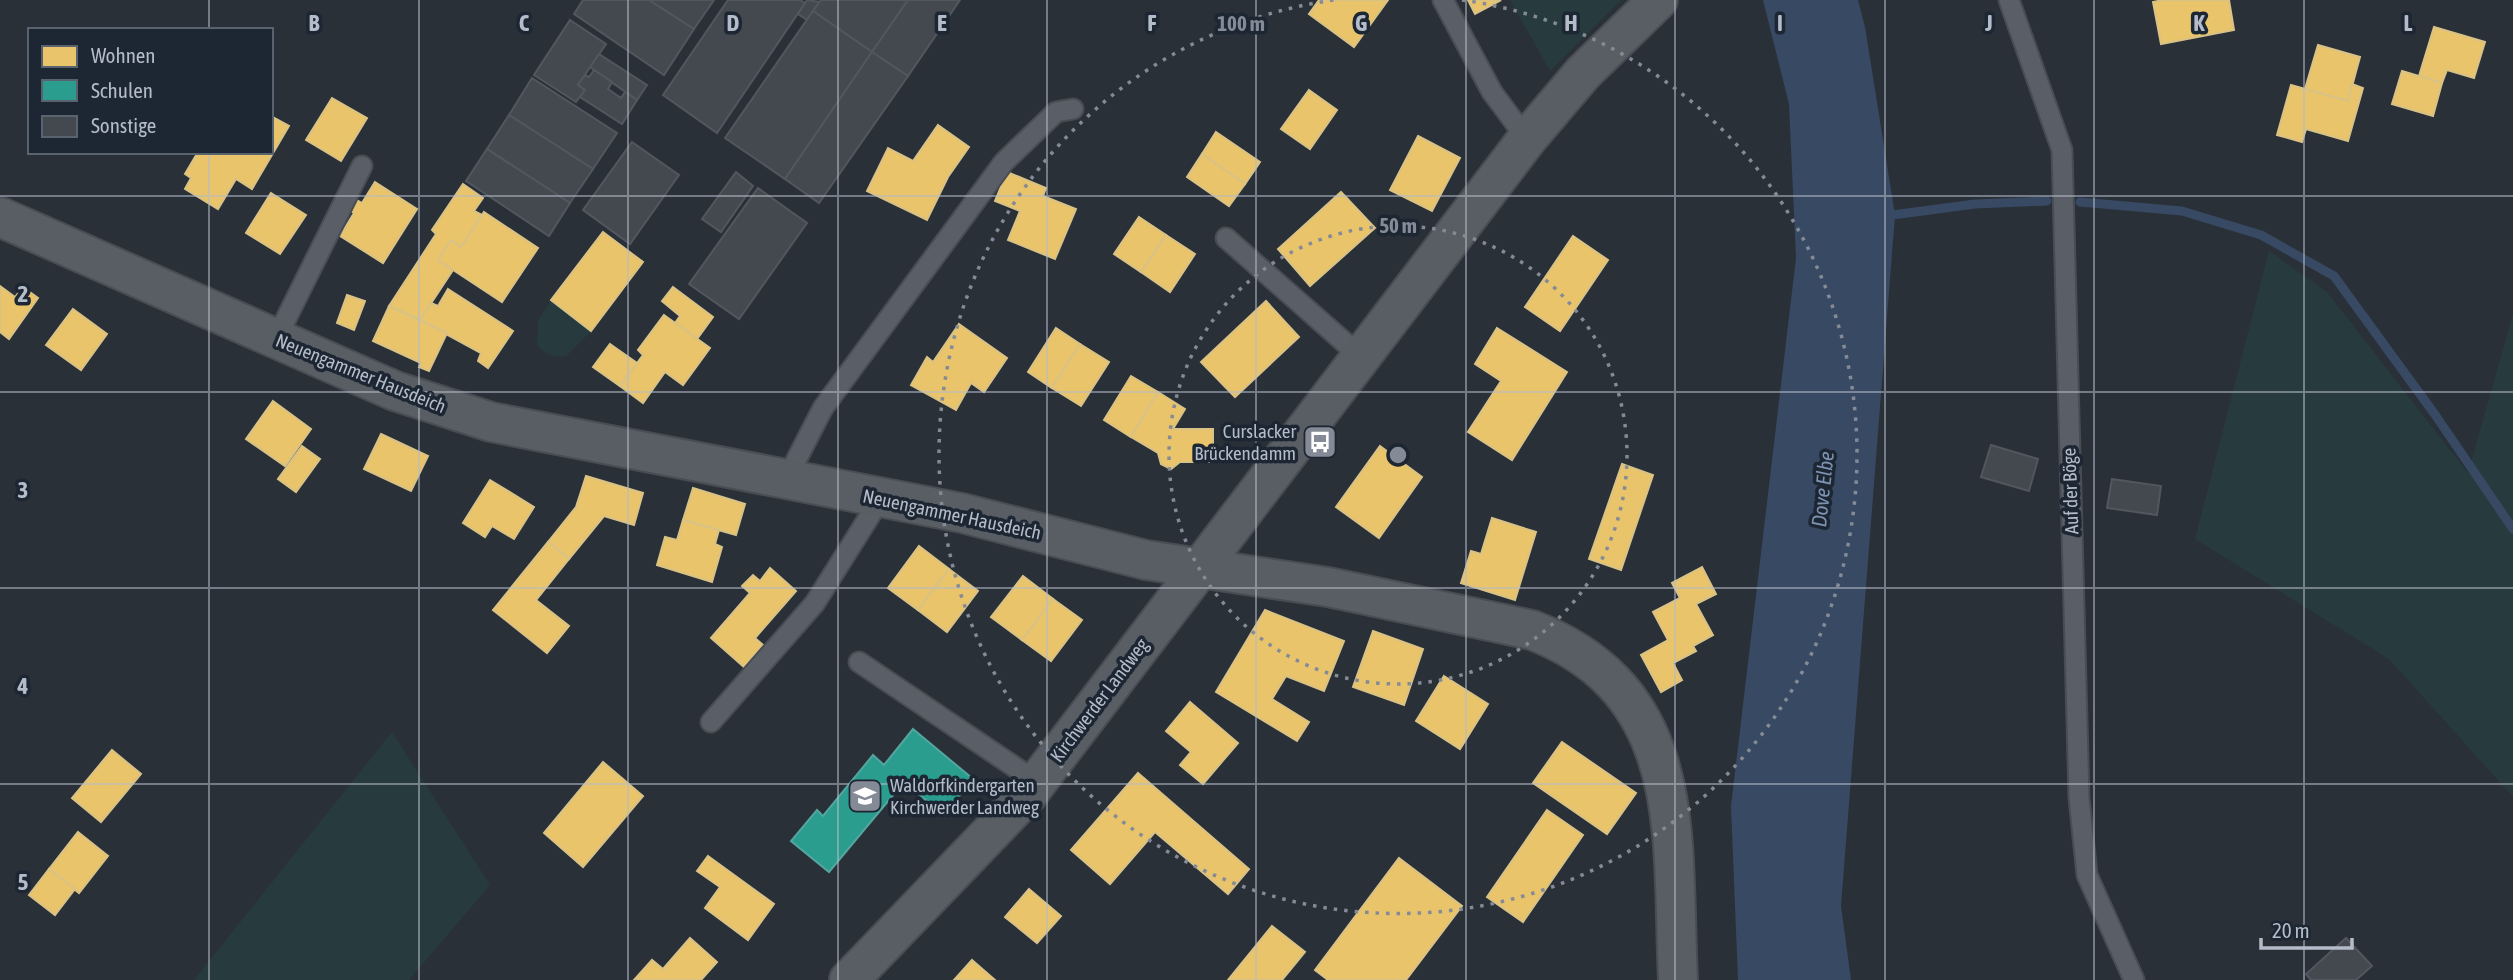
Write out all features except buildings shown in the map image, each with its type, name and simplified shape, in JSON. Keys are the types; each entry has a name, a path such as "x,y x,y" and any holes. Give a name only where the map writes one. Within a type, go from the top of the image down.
{"street":[{"path":"1200,568 1527,139 1583,73 1658,0"},
{"name":"Neuengammer Hausdeich","path":"0,216 395,391 491,422 962,513 1146,560 1328,587 1532,630 1574,649 1595,664 1630,702 1648,733 1667,780 1678,980"},
{"name":"Kirchwerder Landweg","path":"849,980 1037,782 1200,568"}],"lane":[{"path":"1443,0 1492,92 1527,139"},
{"name":"Auf der Böge","path":"2009,0 2062,150 2079,798 2087,875 2134,980"},
{"path":"786,480 823,408 1004,162 1056,112 1073,109"},
{"path":"276,339 362,166"},
{"path":"1226,238 1360,356"},
{"path":"711,722 815,603 881,498"},
{"path":"859,662 1037,782"}],"green space":[{"path":"1510,0 1621,0 1550,71"},
{"path":"2269,251 2327,292 2468,473 2513,314 2513,797 2389,659 2195,539"},
{"path":"551,300 591,331 566,356 550,355 537,345 538,321"},
{"path":"392,732 490,885 409,980 194,980"}],"water":[{"name":"Dove Elbe","path":"1763,0 1858,0 1865,27 1895,215 1841,906 1851,980 1738,980 1731,806 1796,258 1789,104"}],"waterway":[{"path":"1885,216 1975,204 2047,201"},
{"path":"2080,202 2182,211 2261,235 2334,276 2436,416 2513,529"}],"place":[{"name":"Curslacker Brückendamm","path":"1320,442"},
{"name":"Waldorfkindergarten Kirchwerder Landweg","path":"865,796"}]}
